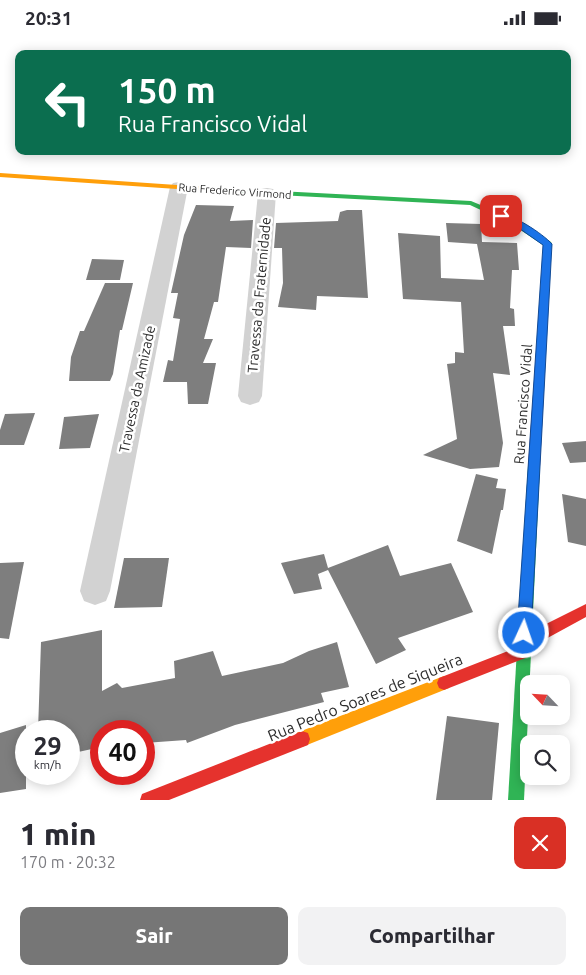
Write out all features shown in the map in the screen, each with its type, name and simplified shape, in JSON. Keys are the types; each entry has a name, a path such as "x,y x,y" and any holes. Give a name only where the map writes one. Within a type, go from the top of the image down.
{"street":[{"name":"Rua Frederico Virmond","path":"0,175 267,193 471,203"},
{"name":"Travessa da Amizade","path":"95,591 179,187"},
{"name":"Travessa da Fraternidade","path":"250,396 267,193"},
{"name":"Rua Francisco Vidal","path":"471,203 516,223 548,244 522,652"},
{"name":"Rua Pedro Soares de Siqueira","path":"148,800 522,652 537,636 586,609"},
{"path":"516,800 522,652"}],"building":[{"path":"196,205 234,206 230,221 253,220 251,248 226,247 218,302 214,302 204,339 213,339 203,363 216,363 208,404 188,404 187,382 163,382 168,360 173,361 180,319 173,318 178,293 171,293 184,235"},
{"path":"362,210 368,298 317,296 316,310 278,307 283,283 282,248 274,248 276,223 338,221 340,212"},
{"path":"446,223 481,224 482,242 517,243 519,270 512,270 510,308 514,309 515,326 503,326 510,375 493,373 503,443 499,467 470,469 423,455 457,439 447,364 455,363 455,352 464,353 461,302 403,299 398,233 440,236 441,278 484,280 477,244 448,242"},
{"path":"92,259 124,260 120,280 86,280"},
{"path":"105,283 133,283 122,330 120,330 113,374 110,381 69,381 71,357 80,331 84,331"},
{"path":"35,413 24,445 0,445 0,430 5,414"},
{"path":"99,414 90,448 59,449 64,417"},
{"path":"586,441 586,462 570,463 562,443"},
{"path":"476,474 498,479 496,488 506,489 492,554 457,541"},
{"path":"562,494 586,499 586,546 568,542"},
{"path":"388,545 400,576 451,563 473,612 398,638 406,650 376,664 328,570 318,574 322,589 294,594 281,563 324,554 328,568"},
{"path":"124,558 169,558 162,607 114,608"},
{"path":"24,562 9,639 0,638 0,563"},
{"path":"102,630 102,691 117,683 122,688 175,678 174,661 213,651 222,676 283,663 309,651 337,642 349,687 321,693 324,702 235,725 187,743 186,740 155,742 155,720 90,720 90,749 80,752 80,720 38,720 41,642"},
{"path":"447,716 499,723 492,800 436,800"},
{"path":"15,728 15,785 26,785 26,789 0,793 0,733"}],"traffic: fast":[{"path":"221,190 471,203 516,223 548,244 547,253"},
{"path":"516,800 534,466"}],"traffic: slow":[{"path":"0,175 221,190"},
{"path":"302,739 444,683"}],"traffic: jam":[{"path":"534,466 547,253"},
{"path":"444,683 523,652 537,636 586,610"},
{"path":"148,800 302,739"}],"route":[{"path":"501,216 516,223 548,244 524,633"}]}
